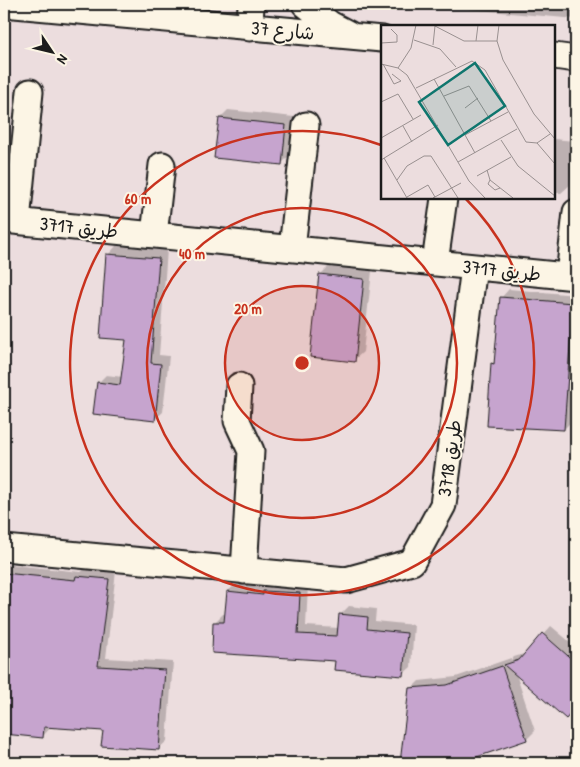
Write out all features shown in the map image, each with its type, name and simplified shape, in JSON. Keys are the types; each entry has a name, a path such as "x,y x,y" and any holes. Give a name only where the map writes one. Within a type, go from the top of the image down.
{"street":[{"name":"شارع 37","path":"4,4 101,13 250,16 353,36 381,39"},
{"path":"101,13 134,4"},
{"path":"305,4 330,24 353,36"},
{"path":"555,56 576,59"},
{"path":"11,220 30,92"},
{"path":"292,248 306,125"},
{"path":"154,234 162,165"},
{"name":"طريق 3717","path":"435,263 444,199"},
{"name":"طريق 3717","path":"11,220 573,277 576,212"},
{"name":"طريق 3718","path":"4,548 346,580 412,562 443,505 474,267"},
{"path":"239,386 237,421 251,451 244,570"}],"building":[{"path":"219,118 286,125 282,165 214,158"},
{"path":"106,254 159,258 151,363 161,364 155,421 93,414 97,382 120,385 126,340 100,338"},
{"path":"319,274 364,279 355,362 310,357"},
{"path":"500,297 573,303 564,430 487,426 491,363 494,364"},
{"path":"4,573 75,580 76,576 109,579 98,666 165,670 159,750 101,746 103,731 44,727 43,738 4,734"},
{"path":"227,591 263,595 263,591 300,593 298,634 337,636 339,614 368,617 367,629 407,633 403,676 334,670 335,661 212,653 213,622 224,622"},
{"path":"542,633 576,663 576,707 566,719 504,665 519,660"},
{"path":"502,666 527,740 459,763 400,763 409,688 447,685"}]}
